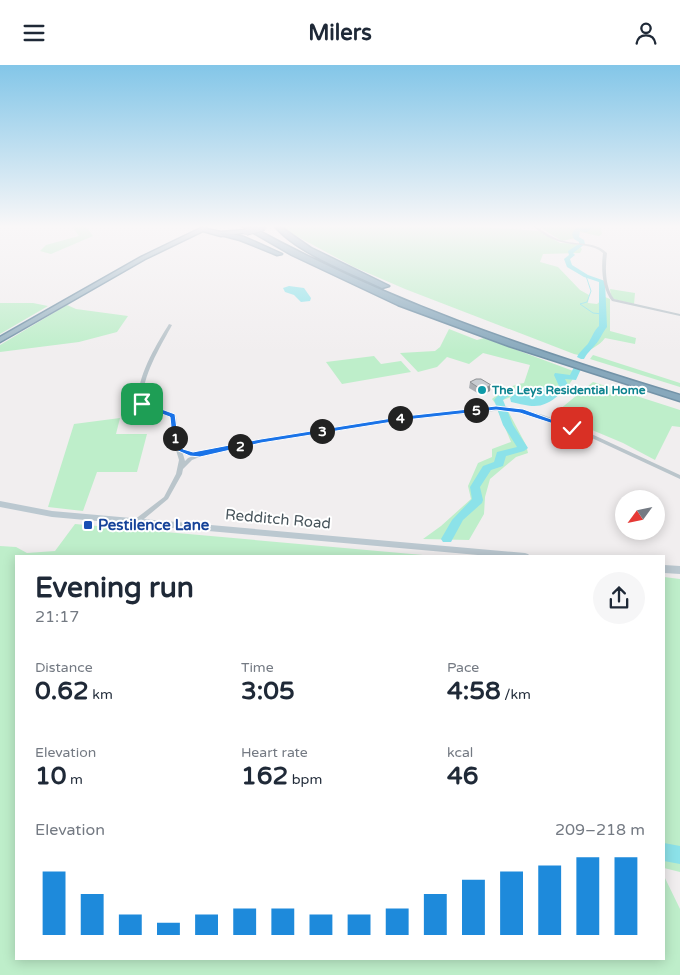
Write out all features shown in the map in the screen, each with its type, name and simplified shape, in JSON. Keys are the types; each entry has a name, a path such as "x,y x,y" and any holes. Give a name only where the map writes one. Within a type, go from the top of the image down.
{"highway":[{"path":"0,340 126,267"},
{"path":"310,267 386,291"},
{"path":"330,267 454,322 680,398"},
{"path":"337,267 429,307 567,359"},
{"path":"344,267 386,291"},
{"path":"407,296 429,307"},
{"path":"591,367 680,392"}],"main road":[{"name":"Redditch Road","path":"0,504 52,514 514,555"},
{"path":"665,569 680,570"}],"street":[{"path":"605,267 608,296 613,300 680,315"},
{"path":"170,325 148,369 143,381 140,397 145,407 173,416 175,437 180,450 181,468"},
{"path":"136,522 166,498 181,468 190,459 200,455 261,441 386,421 504,407 541,416 583,432 680,477"},
{"path":"180,450 189,454 200,455"}],"green space":[{"path":"355,267 558,267 580,290 589,295 588,303 597,304 605,297 610,299 610,331 636,338 635,344 605,338 583,356 574,354 405,289"},
{"path":"610,289 635,293 634,304 613,299"},
{"path":"0,303 33,303 48,306 0,334"},
{"path":"67,305 76,309 128,316 117,332 79,342 0,352 0,345"},
{"path":"449,329 477,340 484,338 576,372 572,381 561,391 547,394 512,396 495,403 492,399 500,393 524,383 530,365 483,353 469,364 447,357 437,367 418,372 400,353 435,351 440,347"},
{"path":"593,355 680,383 680,387 590,359"},
{"path":"374,356 381,364 401,361 411,372 342,384 326,362"},
{"path":"593,382 680,410 680,427 672,426 655,460 623,443 554,414"},
{"path":"498,411 508,411 526,445 528,453 516,457 490,479 485,497 484,514 469,540 423,539 441,526 471,499 468,486 478,463 492,457 492,449 511,442"},
{"path":"120,418 116,434 147,434 137,472 97,472 83,511 48,507 74,424"},
{"path":"75,524 423,555 15,555 15,960 665,960 665,878 680,909 680,975 0,975 0,546 16,547 27,553 55,551"},
{"path":"665,577 680,579 680,872 665,868"}],"water":[{"path":"289,286 304,288 311,298 310,301 301,302 294,295 285,292 283,288"},
{"path":"515,393 560,394 548,403 531,406 511,402 510,398"}],"building":[{"path":"481,379 491,385 482,390 470,382"}],"waterway":[{"path":"571,267 586,276 602,281 603,327 596,334 593,343 583,352 581,357"},
{"path":"586,276 591,291 587,302 580,304 593,313 602,314"},
{"path":"447,539 452,527 459,518 478,500 475,487 487,468 499,464 501,454 523,448 508,425 498,400 506,393 515,391 536,391 546,388 558,389 565,387 558,375 573,378 577,369"},
{"path":"665,852 680,855"}],"place":[{"name":"The Leys Residential Home","path":"482,390"},
{"name":"Pestilence Lane","path":"88,525"}],"route":[{"path":"142,404 145,407 169,413 173,416 177,445 180,450 193,455 261,441 405,418 504,407 541,416 572,428"}]}
